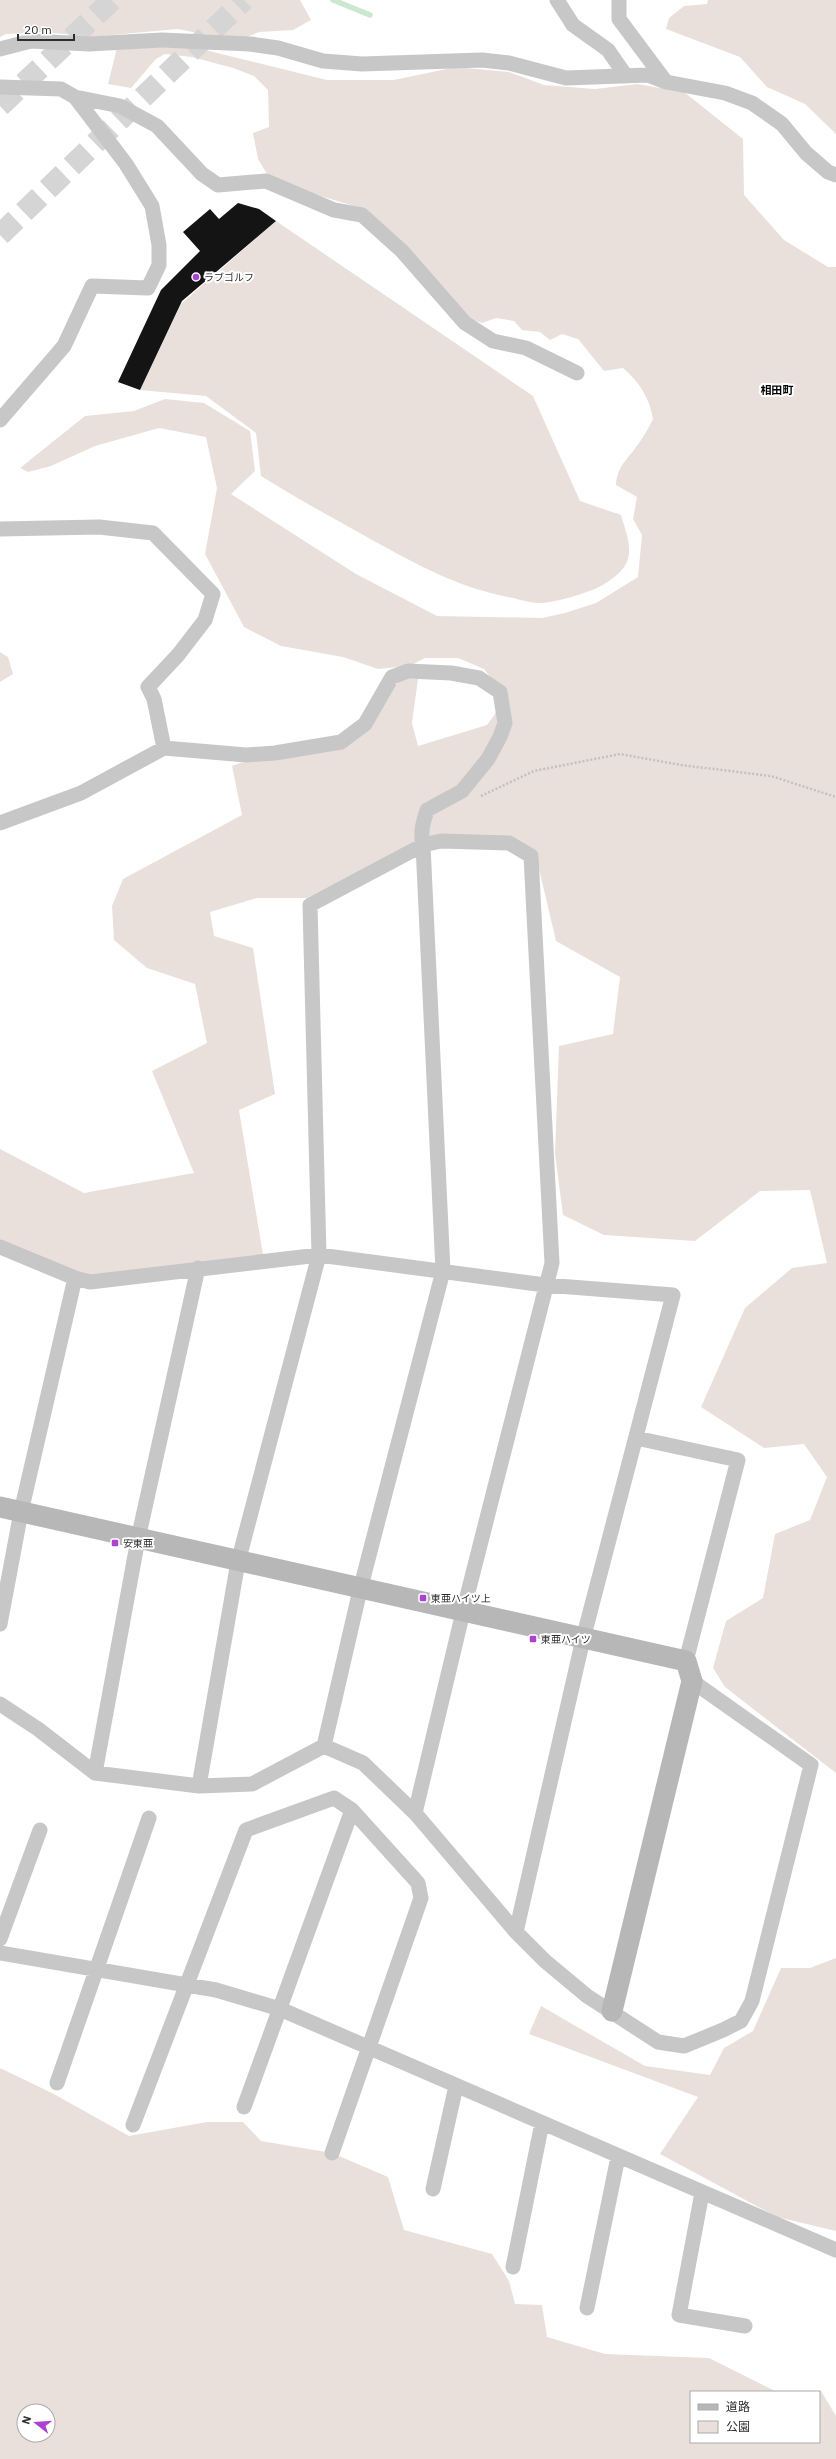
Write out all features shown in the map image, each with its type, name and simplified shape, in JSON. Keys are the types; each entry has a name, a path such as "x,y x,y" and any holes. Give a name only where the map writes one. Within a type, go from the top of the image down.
{"street":[{"path":"557,0 573,25 608,50 626,76"},
{"path":"619,0 619,19 666,82"},
{"path":"0,50 31,41 88,44 162,40 257,45 278,48 323,61 362,64 482,60 509,63 566,78 648,75 666,82 725,93 752,103 782,124 806,153 828,172 836,175"},
{"path":"0,88 61,89 75,97 120,106 157,126 202,174 218,185 266,181 334,210 362,215 402,251 465,323 493,341 526,348 577,373"},
{"path":"0,419 64,346 92,286 148,288 160,265 159,245 152,206 126,164 75,97"},
{"path":"0,529 99,527 153,533 213,594 206,620 178,655 148,687 154,700 164,748"},
{"path":"0,823 80,793 164,748 246,755 274,753 341,742 365,724 392,677 408,671 451,673 479,678 500,692 504,723 500,738 488,759 462,791 428,810 421,834 423,845 443,1271 360,1590 324,1746 252,1784 199,1786 95,1773 38,1729 0,1704"},
{"path":"199,1786 238,1562 319,1255 310,905 423,845 441,841 509,843 531,856 552,1263 545,1285 462,1612 415,1813"},
{"path":"0,1247 75,1278 90,1282 198,1268 319,1255 545,1285 673,1295 583,1639 516,1932"},
{"path":"95,1773 138,1539 198,1268"},
{"path":"0,1624 21,1512 75,1278"},
{"path":"612,2011 692,1682 686,1661 738,1460 636,1438"},
{"path":"0,1507 360,1590 686,1661"},
{"path":"324,1746 363,1763 415,1813 516,1932 545,1961 587,1996 658,2042 684,2046 741,2021 752,2002 811,1765 692,1682"},
{"path":"133,2125 188,1986 246,1830 334,1798 352,1810 418,1883 422,1898 332,2154"},
{"path":"244,2108 352,1810"},
{"path":"57,2083 149,1818"},
{"path":"0,1939 40,1830"},
{"path":"0,1953 216,1990 280,2009 836,2250"},
{"path":"433,2189 456,2086"},
{"path":"513,2267 542,2123"},
{"path":"587,2308 618,2156"},
{"path":"702,2193 680,2315 745,2326"}],"path":[{"path":"478,797 534,771 620,754 771,776 836,797"}],"green space":[{"path":"0,0 300,0 311,20 293,30 259,32 244,38 214,36 177,29 91,37 45,32 6,34 0,37"},
{"path":"708,0 836,0 836,134 805,104 767,87 740,57 666,29 669,18 684,6 707,4"},
{"path":"193,47 327,80 394,80 456,67 509,72 544,85 595,89 637,84 684,92 743,139 744,195 784,240 828,267 836,267 836,1773 725,1687 713,1668 726,1621 763,1598 775,1534 810,1520 827,1477 804,1444 764,1448 701,1407 745,1308 792,1268 827,1263 810,1190 760,1191 695,1241 604,1235 563,1215 555,1154 559,1046 613,1034 620,977 556,941 535,852 510,838 407,847 307,898 257,898 210,912 214,936 253,948 275,1094 239,1110 264,1261 75,1278 0,1247 0,1149 84,1193 194,1173 152,1071 207,1043 195,984 147,968 114,940 112,906 123,879 242,815 232,766 240,763 341,749 401,679 418,679 412,723 418,746 487,725 495,714 501,699 496,684 484,669 458,658 425,658 409,666 378,669 343,657 281,646 244,627 205,554 217,488 206,437 159,428 95,446 51,466 28,472 20,468 85,416 134,411 165,399 204,403 250,431 255,471 231,494 356,574 437,616 542,618 565,613 596,603 638,577 642,535 633,519 637,497 616,485 620,469 641,440 653,419 646,397 634,379 623,368 604,371 578,339 562,334 550,340 540,332 522,330 514,321 496,318 482,323 469,319 364,209 304,191 267,174 258,159 253,133 269,127 268,90 254,76 233,68 192,57 165,54 156,59 131,88 108,84 117,48"},
{"path":"276,221 533,396 580,501 621,515 628,538 629,556 621,571 601,586 588,592 546,603 530,602 494,594 458,583 424,568 317,509 261,476 256,433 206,396 140,390 181,304"},
{"path":"0,652 8,657 13,674 0,682"},
{"path":"836,1958 836,2231 777,2217 660,2154 698,2097 529,2034 541,2006 645,2066 710,2075 724,2048 753,2031 781,1968 810,1968"},
{"path":"0,2068 52,2093 129,2136 207,2122 243,2122 261,2141 332,2153 388,2177 404,2230 492,2254 509,2281 515,2304 542,2305 547,2337 605,2354 709,2358 775,2391 690,2391 690,2443 820,2443 821,2391 836,2416 836,2459 0,2459"}],"building":[{"path":"238,203 259,209 276,221 182,301 140,390 118,382 161,290 200,251 183,232 210,209 219,219"}],"waterway":[{"path":"333,0 370,15"}],"tunnel":[{"path":"0,106 112,0"},
{"path":"0,235 244,0"}],"place":[{"name":"ラブゴルフ","path":"196,277"},
{"name":"安東亜","path":"115,1543"},
{"name":"東亜ハイツ上","path":"423,1598"},
{"name":"東亜ハイツ","path":"533,1639"}],"district":[{"name":"相田町","path":"777,390"}]}
